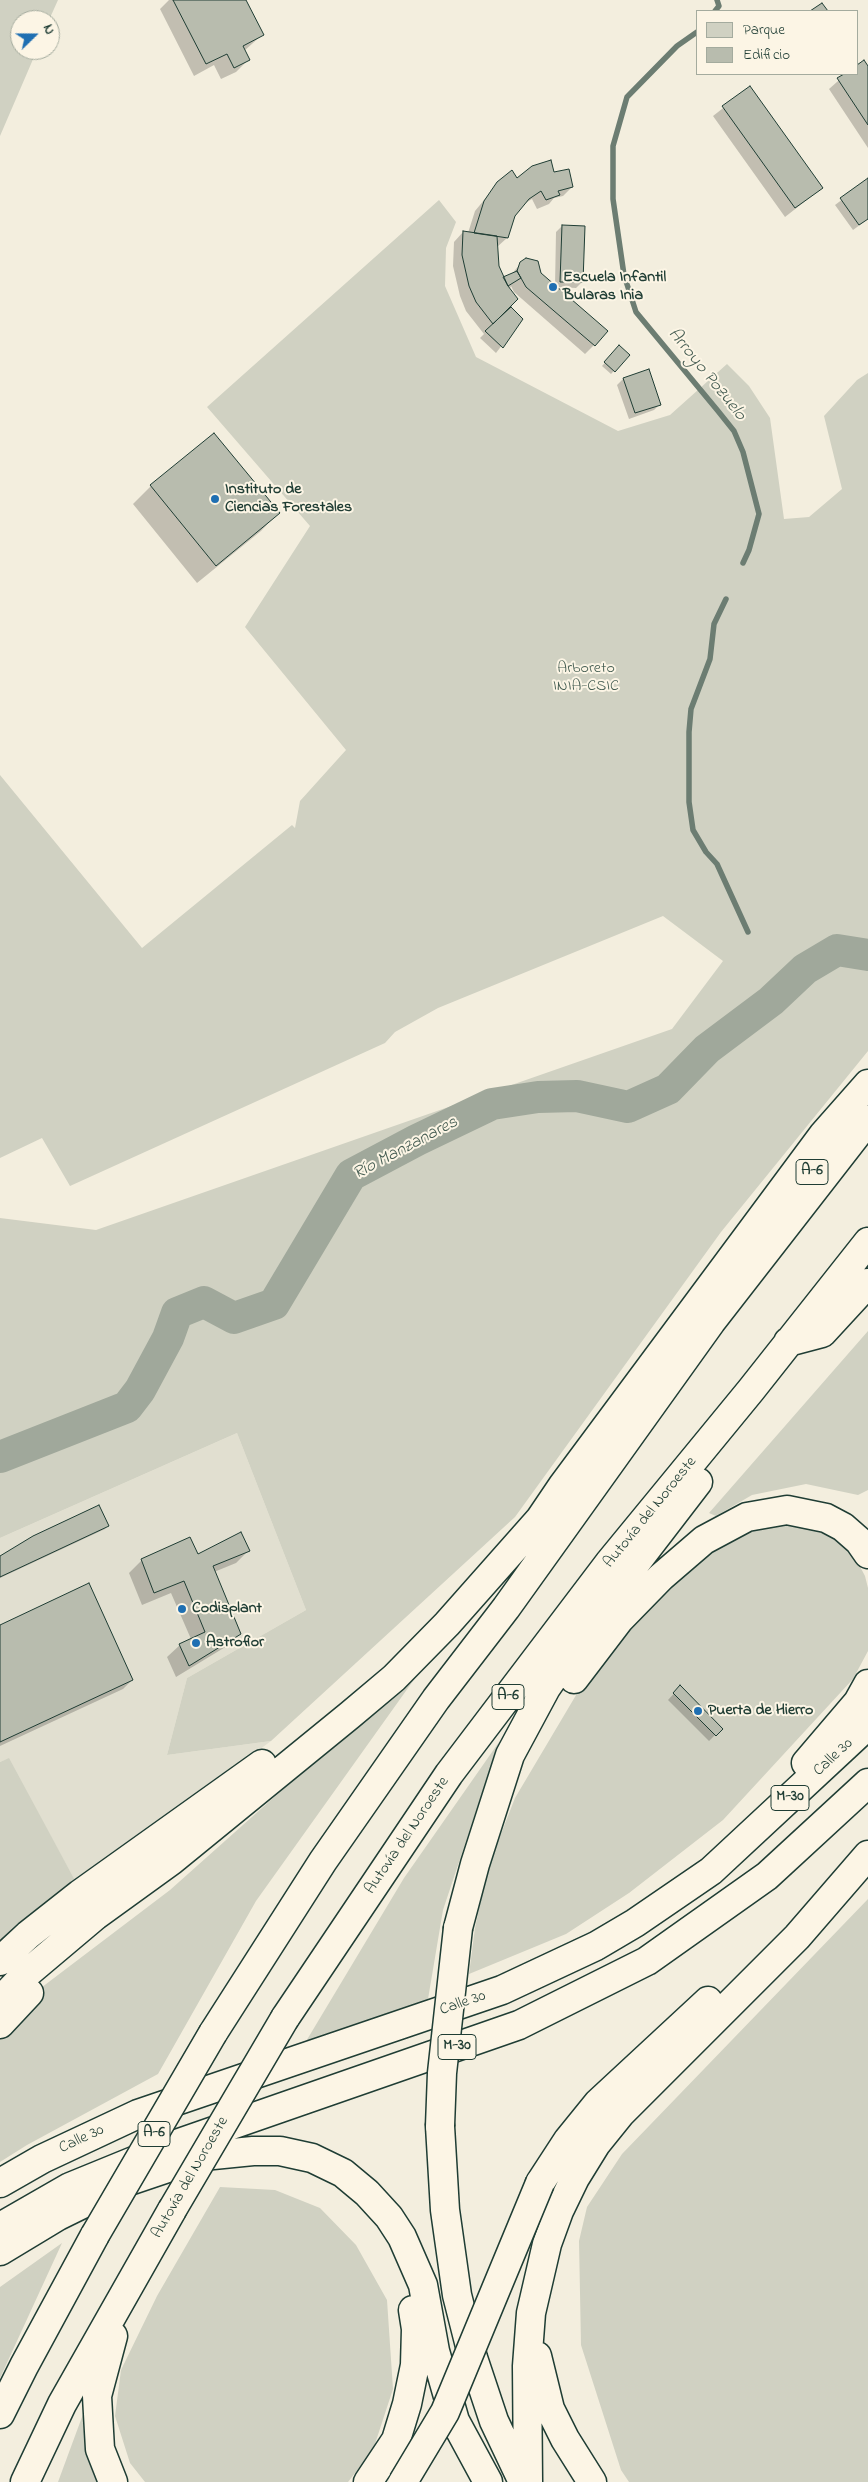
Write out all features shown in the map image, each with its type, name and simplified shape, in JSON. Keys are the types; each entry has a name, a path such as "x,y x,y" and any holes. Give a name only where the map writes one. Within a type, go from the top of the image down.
{"highway":[{"name":"A-6","path":"760,1260 806,1180 833,1145 868,1086"},
{"path":"0,2024 35,1987 171,1861 394,1678 516,1548 540,1519 563,1485 823,1135 868,1086"},
{"name":"A-6","path":"0,2414 95,2235 213,2033 323,1861 436,1698 476,1648 711,1322 868,1120"},
{"name":"Autovía del Noroeste","path":"25,2482 62,2404 172,2210 285,2018 449,1774 609,1563 751,1390 868,1242"},
{"path":"788,1342 822,1333 868,1283"},
{"path":"523,2482 494,2421 473,2358 457,2295 445,2210 440,2126 442,2073 458,1928 475,1864 510,1755 546,1688 599,1611 695,1488 751,1390"},
{"path":"0,1961 28,1935 80,1894 292,1743 384,1669 459,1600 563,1485"},
{"path":"493,1810 557,1702 582,1667 619,1620 661,1577 704,1540 748,1517 787,1510 826,1518 843,1527 859,1541 868,1554"},
{"path":"711,1871 840,1724 858,1702 868,1684"},
{"name":"Calle 30","path":"0,2183 42,2158 138,2114 502,1990 596,1946 635,1923 711,1871 868,1725"},
{"name":"M-30","path":"0,2227 70,2187 150,2154 265,2112 520,2025 639,1965 767,1876 868,1783"},
{"path":"403,2482 445,2412 540,2183 568,2140 598,2103 866,1857"},
{"path":"528,2482 527,2366 532,2313 538,2277 559,2211 574,2178 596,2144 621,2113 797,1937 866,1857"},
{"path":"0,2001 25,1975 95,1916 171,1861"},
{"path":"0,2250 58,2216 129,2181 203,2156 253,2151 280,2152 312,2158 343,2173 367,2193 389,2217 402,2237 423,2285 436,2351 455,2421 488,2482"},
{"path":"0,2262 60,2227 132,2191 200,2168 244,2163 277,2166 303,2171 330,2183 354,2202 378,2227 397,2256 409,2290 416,2328 415,2365 407,2404 396,2440 368,2482"},
{"path":"113,2482 100,2450 97,2396 102,2370 130,2285"},
{"path":"532,2313 538,2364 550,2409 592,2482"}],"shaded area":[{"path":"237,1433 306,1610 187,1678 167,1755 271,1741 77,1884 8,1759 0,1762 0,1538"}],"green space":[{"path":"0,0 58,0 54,10 10,10 10,60 33,60 0,136"},
{"name":"Arboreto INIA-CSIC","path":"439,200 456,222 446,248 445,286 476,357 618,431 670,415 727,364 749,386 770,418 784,519 809,517 842,489 824,416 857,380 868,373 868,1051 721,1232 515,1517 271,1741 167,1755 187,1678 306,1610 237,1433 0,1538 0,1218 96,1230 672,1029 723,961 663,916 438,1008 395,1032 385,1043 70,1186 42,1138 0,1158 0,775 142,948 292,825 295,828 300,801 346,750 245,627 310,526 207,407"},
{"path":"868,1331 868,1490 858,1495 806,1484 752,1495 716,1516 709,1513"},
{"path":"797,1522 832,1533 855,1557 865,1576 868,1588 868,1651 853,1679 723,1820 629,1893 566,1934 469,1974 475,1928 488,1867 515,1798 585,1680 654,1601 715,1549 755,1528"},
{"path":"428,1660 256,1901 158,2074 27,2145 0,2162 0,2019 170,1890"},
{"path":"499,1742 443,1910 427,2005 302,2048 404,1878"},
{"path":"9,1758 77,1884 0,1942 0,1762"},
{"path":"868,1899 868,2482 629,2482 621,2470 581,2345 579,2241 587,2207 622,2154"},
{"path":"220,2187 275,2190 320,2208 356,2245 387,2300 393,2389 373,2450 348,2482 145,2482 130,2463 115,2416 121,2370 157,2296"},
{"path":"62,2243 0,2378 0,2287"},
{"path":"89,2398 110,2482 58,2482"}],"building":[{"path":"173,0 246,0 264,35 243,46 250,60 234,68 227,54 206,64"},
{"path":"822,3 827,10 812,10"},
{"path":"864,60 868,66 868,125 837,78 842,75 858,75 858,64"},
{"path":"750,86 823,188 795,208 722,106"},
{"path":"551,160 554,172 569,169 573,187 558,191 560,195 546,200 541,191 529,199 515,216 508,238 474,233 484,201 497,182 512,170 517,178 532,166"},
{"path":"868,178 868,219 859,225 840,198"},
{"path":"562,225 585,226 583,282 560,282"},
{"path":"463,231 497,236 499,266 508,286 518,299 493,324 476,302 469,286 462,255"},
{"path":"526,258 538,261 541,273 608,331 595,346 526,287 517,271 520,262"},
{"path":"517,271 521,278 508,286 503,277"},
{"path":"511,307 523,319 503,348 485,331"},
{"path":"619,345 630,355 615,372 604,362"},
{"path":"649,369 661,405 635,413 623,378"},
{"name":"Instituto de Ciencias Forestales","path":"214,433 280,513 216,566 150,485"},
{"path":"99,1505 109,1526 0,1577 0,1556 33,1536"},
{"path":"241,1532 250,1551 213,1566 241,1634 189,1666 179,1644 205,1632 184,1581 154,1593 141,1559 190,1537 198,1554"},
{"path":"89,1583 133,1680 0,1742 0,1625"},
{"name":"Puerta de Hierro","path":"680,1685 723,1729 716,1736 673,1693"}],"waterway":[{"name":"Arroyo Pozuelo","path":"716,10 719,6 717,0"},
{"name":"Arroyo Pozuelo","path":"696,33 677,46 627,97 613,146 613,199 624,275 636,312 734,431 743,452 759,514 749,550 743,563"},
{"name":"Arroyo Pozuelo","path":"726,599 714,624 710,659 691,709 689,732 689,802 693,830 706,852 717,864 748,932"},
{"name":"Río Manzanares","path":"0,1457 127,1407 140,1390 168,1338 177,1313 204,1302 234,1318 274,1304 351,1175 417,1140 492,1104 538,1097 577,1096 628,1107 668,1089 707,1049 771,1001 805,969 837,950 868,955"},
{"name":"Arroyo Pozuelo","path":"773,983 775,998"}],"place":[{"name":"Escuela Infantil Bularas Inia","path":"553,287"},
{"name":"Instituto de Ciencias Forestales","path":"215,499"},
{"name":"Codisplant","path":"182,1609"},
{"name":"Astroflor","path":"196,1643"},
{"name":"Puerta de Hierro","path":"698,1711"}]}
